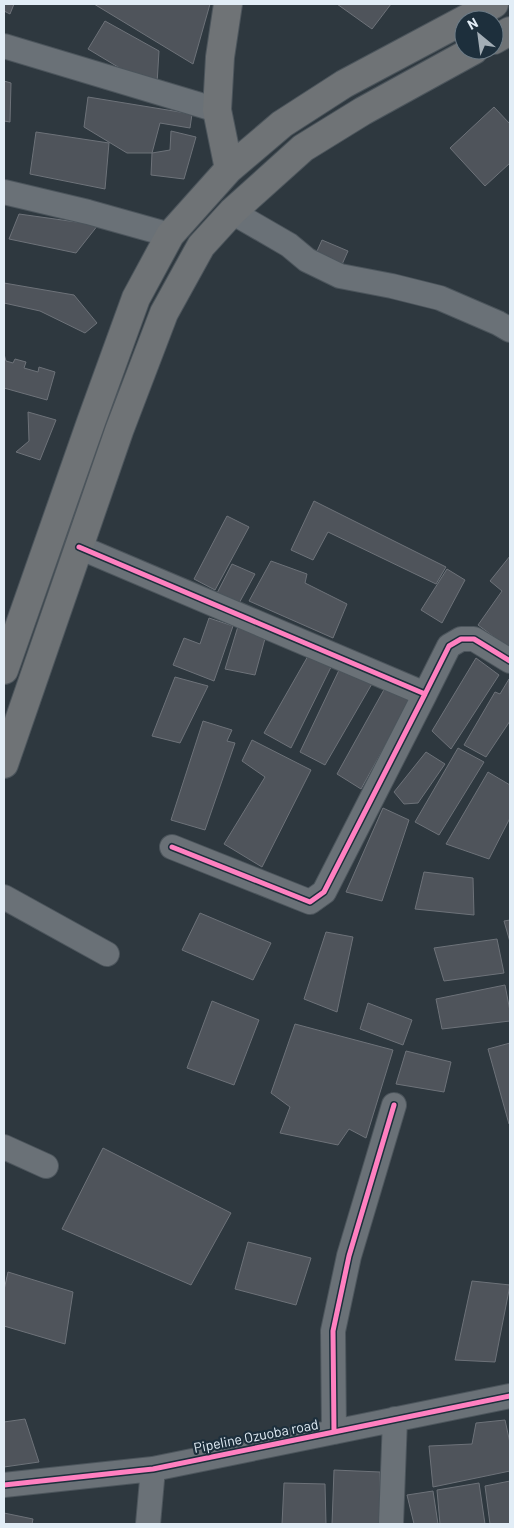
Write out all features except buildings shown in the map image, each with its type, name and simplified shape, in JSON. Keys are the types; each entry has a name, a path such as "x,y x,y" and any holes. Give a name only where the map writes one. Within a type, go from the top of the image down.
{"main road":[{"path":"228,4 220,57 217,110 229,169"},
{"path":"4,670 90,422 136,298 170,235 229,169 282,124 336,89 494,4"},
{"path":"4,764 118,431 164,313 201,246 232,212 303,148 363,111 456,60"}],"street":[{"path":"4,46 217,110"},
{"path":"4,192 88,212 170,235"},
{"path":"232,212 289,245 307,260 340,276 440,298 498,322 510,330"},
{"path":"79,547 425,694"},
{"path":"172,847 310,902 324,892 449,646 461,640 474,639 510,661"},
{"path":"4,897 107,954"},
{"path":"334,1432 333,1331 348,1256 394,1105"},
{"path":"4,1147 46,1166"},
{"name":"Pipeline Ozuoba road","path":"4,1485 154,1469 510,1396"},
{"path":"391,1524 395,1419"},
{"path":"148,1524 154,1469"}],"cycle path":[{"path":"79,547 425,694 449,646 461,639 474,639 510,661"},
{"path":"172,847 310,902 324,892 425,694"},
{"path":"334,1432 333,1331 349,1256 394,1105"},
{"path":"4,1485 153,1469 510,1396"}]}
